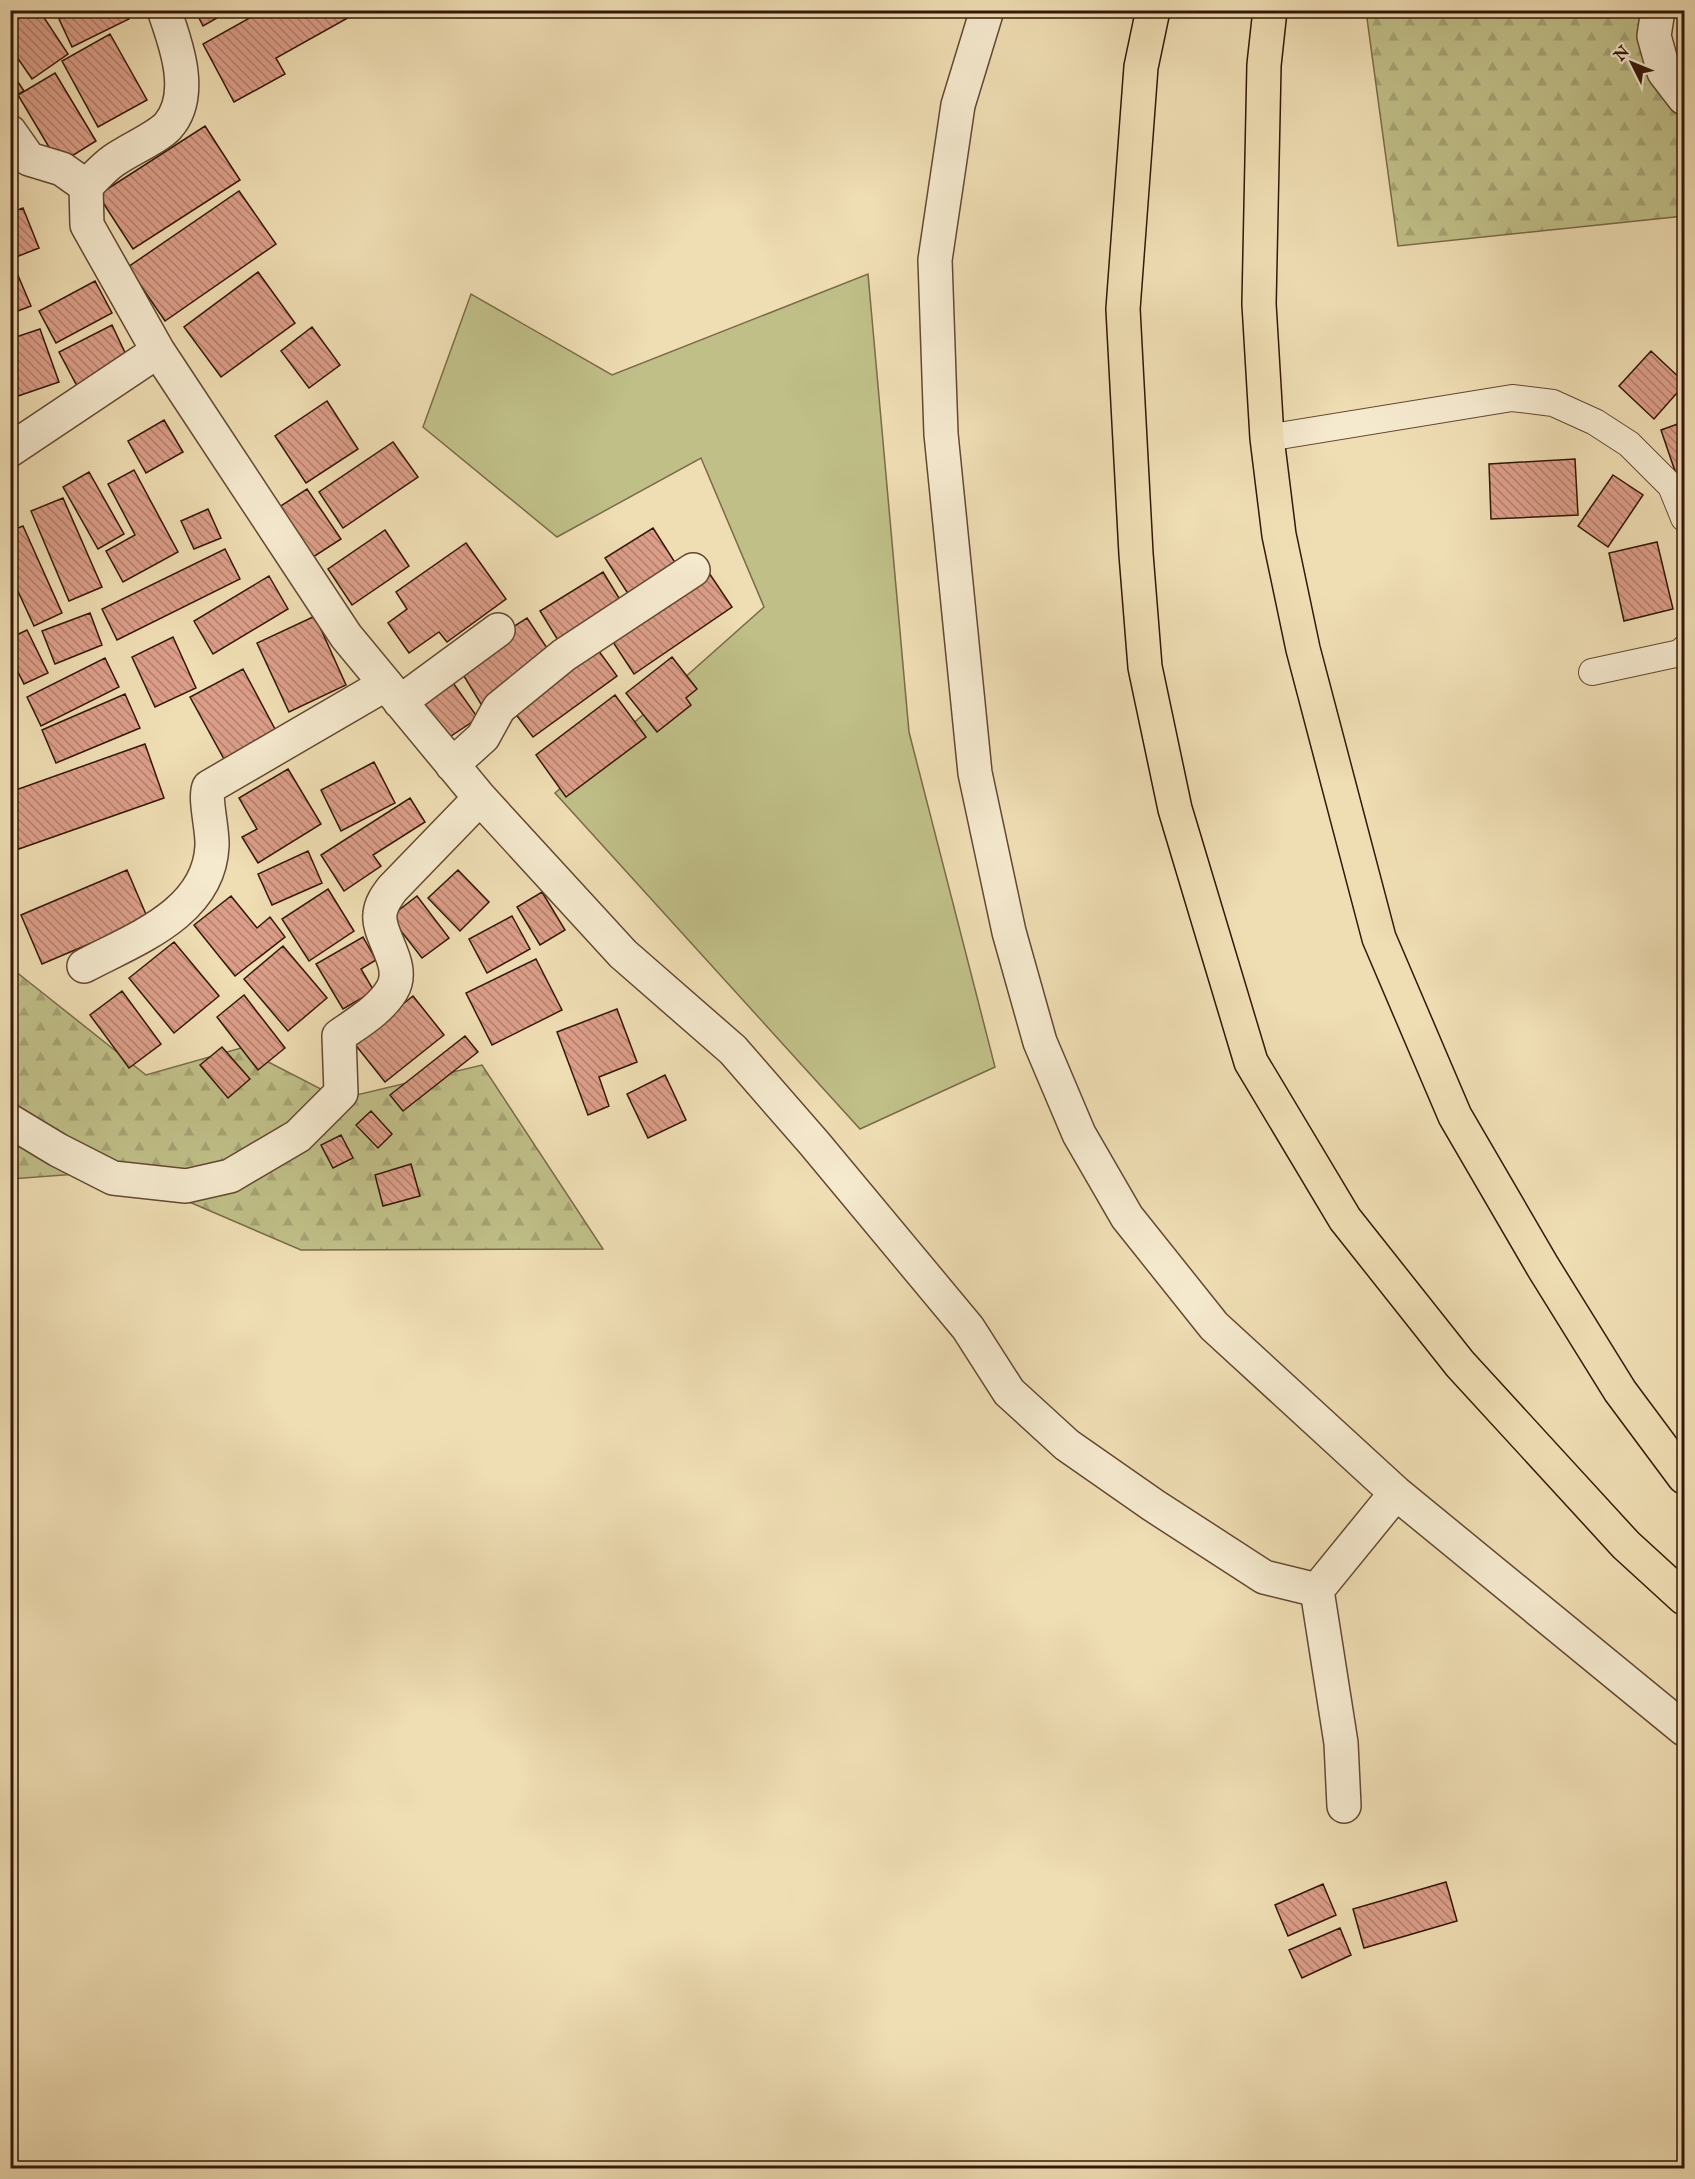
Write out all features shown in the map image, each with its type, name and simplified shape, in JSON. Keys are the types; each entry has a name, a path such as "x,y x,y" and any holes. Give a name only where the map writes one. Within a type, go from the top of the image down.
{"highway":[{"path":"1154,10 1141,67 1123,309 1136,554 1145,667 1175,810 1251,1062 1345,1219 1460,1364 1626,1545 1684,1598"},
{"path":"1270,10 1264,65 1259,304 1267,438 1279,535 1303,649 1379,938 1455,1116 1543,1267 1620,1391 1684,1477"}],"street":[{"path":"164,10 182,73 179,110 167,127 112,162 86,186 87,225 158,351 346,636 480,798 623,954 733,1050 814,1143 968,1328 1009,1392 1067,1445 1153,1505 1264,1577 1317,1590"},
{"path":"987,10 958,105 935,260 941,434 975,773 1009,932 1040,1042 1079,1134 1127,1217 1214,1326 1396,1493 1684,1729"},
{"path":"1658,10 1654,36 1664,72 1684,98"},
{"path":"10,132 29,159 62,169 86,186"},
{"path":"10,450 158,351"},
{"path":"452,765 483,736 499,708 564,655 693,570"},
{"path":"84,966 161,926 181,910 197,892 207,871 212,848 212,822 206,793 209,787 393,693 498,630"},
{"path":"10,1121 58,1150 113,1178 186,1186 230,1176 298,1136 341,1093 339,1036 379,1006 393,989 396,975 392,954 379,917 382,903 392,889 480,798"},
{"path":"1344,1806 1341,1743 1317,1590 1396,1493"}],"lane":[{"path":"1267,438 1512,398 1553,403 1595,422 1629,444 1671,486 1684,518"},
{"path":"1592,672 1680,653 1684,649"}],"green space":[{"path":"1366,11 1658,11 1684,101 1684,216 1398,246"},
{"path":"868,274 909,732 995,1067 860,1129 555,793 764,607 701,458 557,537 423,427 471,294 612,375"},
{"path":"10,967 146,1075 241,1048 340,1099 482,1065 603,1249 301,1250 117,1171 11,1179"}],"building":[{"path":"31,10 39,10 68,54 32,79 10,47 10,24"},
{"path":"77,10 125,10 129,19 72,47 59,19"},
{"path":"195,10 231,10 203,26"},
{"path":"264,10 362,10 276,58 285,74 234,102 203,44"},
{"path":"110,34 147,100 98,127 62,61"},
{"path":"10,70 24,91 10,99"},
{"path":"55,73 96,141 59,164 18,95"},
{"path":"205,126 240,180 133,249 98,195"},
{"path":"239,191 276,244 165,321 128,267"},
{"path":"23,208 39,248 11,259 31,306 10,314 10,213"},
{"path":"258,272 295,323 221,377 184,327"},
{"path":"95,281 112,313 56,343 39,311"},
{"path":"112,325 128,359 77,386 59,352"},
{"path":"312,327 340,365 309,388 281,351"},
{"path":"40,329 59,382 18,396 10,374 10,339"},
{"path":"1651,351 1684,382 1684,385 1654,419 1619,386"},
{"path":"327,401 358,449 306,483 275,436"},
{"path":"164,420 183,452 146,473 128,441"},
{"path":"1683,422 1684,481 1679,483 1661,430"},
{"path":"393,442 418,477 343,528 319,492"},
{"path":"1575,459 1578,515 1491,519 1489,464"},
{"path":"134,470 178,552 123,582 106,551 135,535 108,484"},
{"path":"89,472 124,534 98,549 63,487"},
{"path":"1613,475 1643,495 1608,547 1578,526"},
{"path":"307,489 341,539 307,561 273,511"},
{"path":"63,498 102,587 69,601 31,511"},
{"path":"208,509 221,538 194,549 181,521"},
{"path":"23,526 62,613 34,626 10,574 10,531"},
{"path":"653,528 683,575 636,606 605,558"},
{"path":"385,530 409,566 352,605 328,569"},
{"path":"1657,542 1673,609 1624,621 1609,553"},
{"path":"466,543 506,599 447,642 439,632 409,653 388,623 407,609 396,592"},
{"path":"225,549 240,579 117,640 102,609"},
{"path":"707,570 732,607 634,674 609,636"},
{"path":"603,572 627,611 564,650 540,611"},
{"path":"269,576 288,609 213,654 194,621"},
{"path":"90,613 102,645 55,664 42,631"},
{"path":"315,616 346,685 289,712 257,643"},
{"path":"527,618 555,660 484,709 456,663"},
{"path":"27,630 48,673 24,684 10,656 10,638"},
{"path":"173,637 196,688 155,707 132,657"},
{"path":"593,643 617,676 533,737 508,704"},
{"path":"672,657 697,689 686,698 691,705 657,732 626,693"},
{"path":"105,658 119,687 41,726 27,697"},
{"path":"243,669 276,731 224,759 190,697"},
{"path":"446,673 478,718 445,740 414,696"},
{"path":"125,694 140,728 56,763 42,730"},
{"path":"615,695 646,737 566,797 536,755"},
{"path":"145,744 164,798 16,850 10,833 10,792"},
{"path":"374,762 395,803 341,831 321,790"},
{"path":"288,769 321,824 258,863 242,837 257,829 239,798"},
{"path":"410,798 425,822 373,855 381,866 344,891 321,855"},
{"path":"308,851 322,883 272,905 258,874"},
{"path":"127,870 148,919 42,964 21,915"},
{"path":"458,870 489,902 460,931 428,898"},
{"path":"328,889 354,931 309,961 282,919"},
{"path":"542,892 565,930 540,945 517,907"},
{"path":"231,896 257,928 270,917 285,937 235,976 194,925"},
{"path":"417,896 449,938 422,958 390,917"},
{"path":"512,916 530,949 487,973 469,939"},
{"path":"363,937 376,960 361,969 374,991 343,1009 316,964"},
{"path":"174,942 219,996 174,1033 129,978"},
{"path":"283,946 327,998 288,1031 244,979"},
{"path":"536,959 562,1010 492,1045 466,993"},
{"path":"122,991 161,1044 129,1068 90,1015"},
{"path":"244,995 285,1048 258,1070 217,1017"},
{"path":"413,996 444,1035 385,1082 354,1043"},
{"path":"617,1009 637,1062 599,1077 609,1106 588,1115 557,1032"},
{"path":"465,1036 478,1052 403,1111 390,1095"},
{"path":"222,1047 250,1079 228,1098 200,1065"},
{"path":"665,1075 686,1120 648,1138 627,1094"},
{"path":"371,1111 392,1134 378,1148 356,1125"},
{"path":"341,1135 353,1158 333,1168 321,1145"},
{"path":"411,1164 420,1196 383,1206 375,1175"},
{"path":"1446,1882 1457,1921 1364,1948 1353,1909"},
{"path":"1323,1884 1336,1915 1288,1936 1275,1905"},
{"path":"1340,1928 1351,1955 1302,1978 1289,1950"}]}
